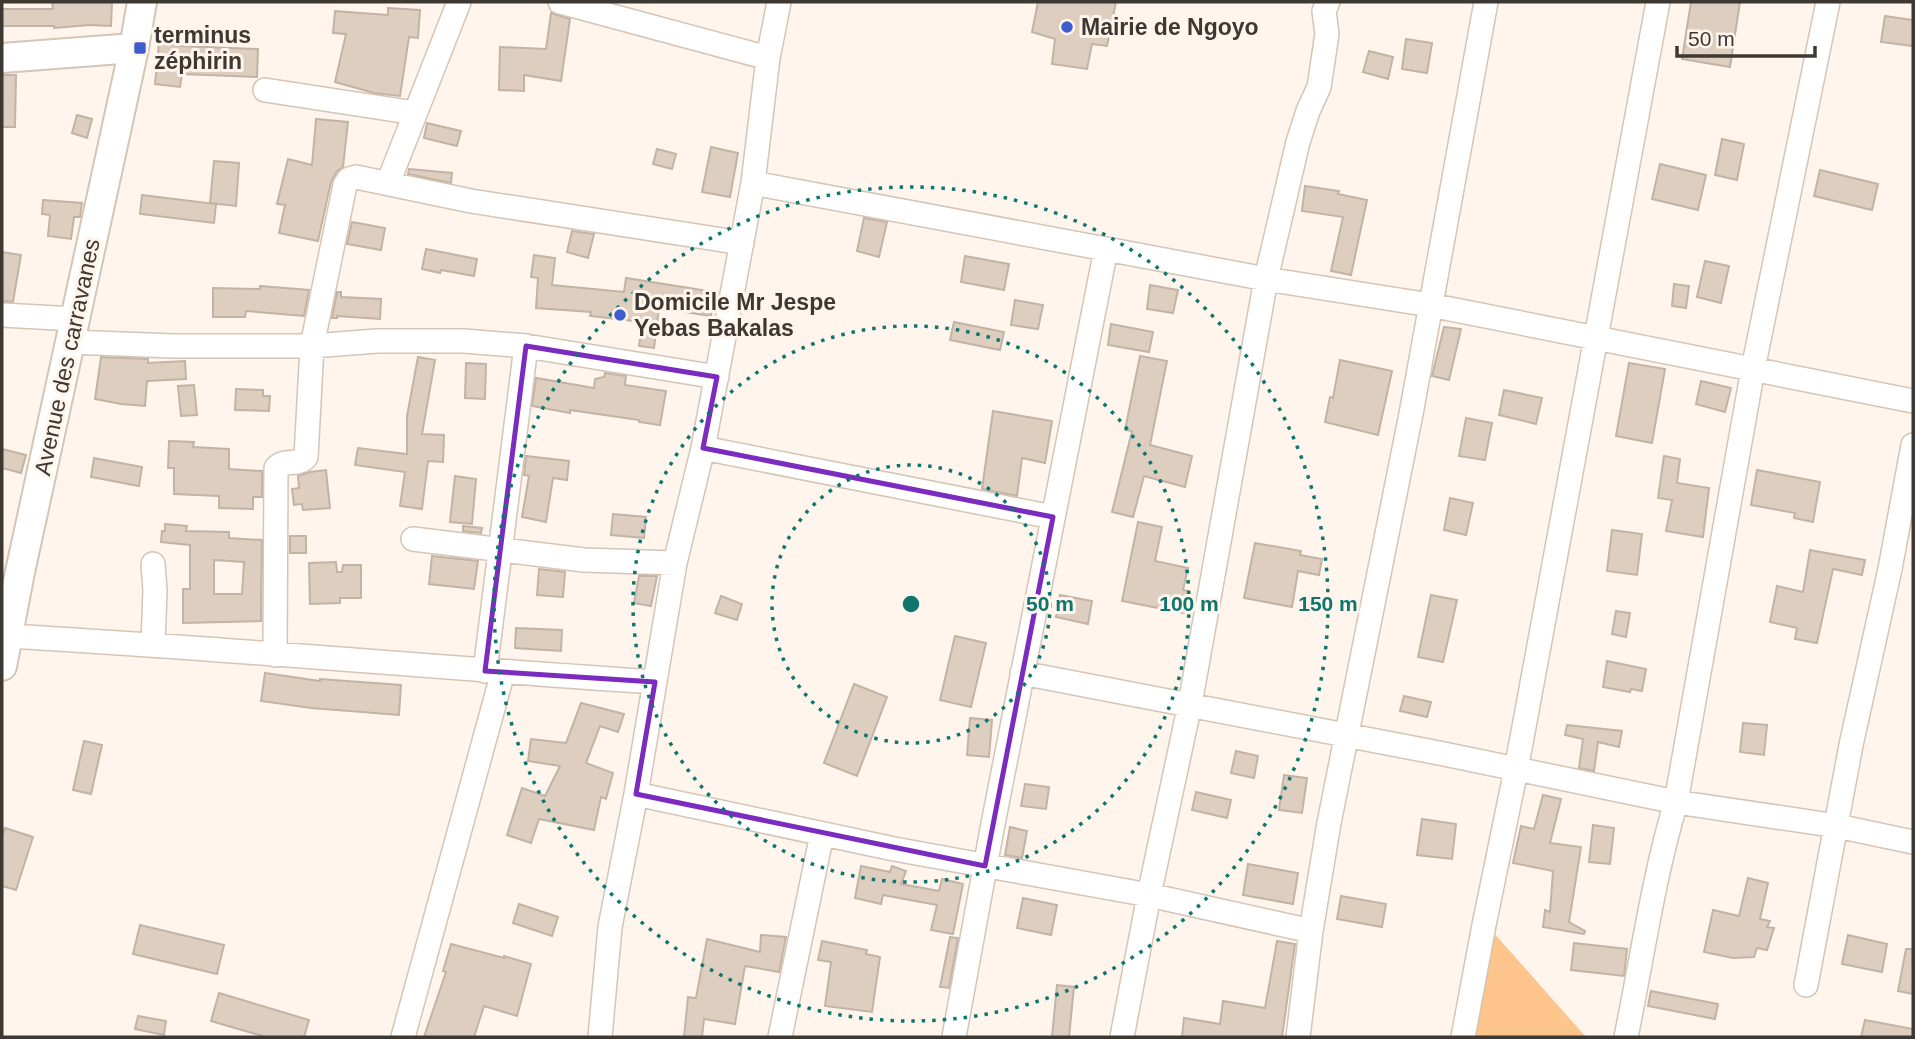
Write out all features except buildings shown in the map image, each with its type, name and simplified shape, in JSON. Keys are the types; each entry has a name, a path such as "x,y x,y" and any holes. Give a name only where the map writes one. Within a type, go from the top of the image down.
{"street":[{"name":"Avenue des carravanes","path":"2,666 142,2"},
{"path":"387,183 459,2"},
{"path":"560,2 768,58"},
{"path":"600,1037 610,927 636,794 675,563 703,448 753,183 768,58 779,2"},
{"path":"1122,1037 1149,895 1191,705 1266,279 1298,142 1319,87 1327,34 1324,10 1328,2"},
{"path":"1298,1037 1311,931 1329,823 1411,414 1486,2"},
{"path":"1463,1037 1516,770 1658,2"},
{"path":"1626,1037 1662,846 1675,803 1753,369 1828,2"},
{"path":"2,58 134,48"},
{"path":"265,90 415,113"},
{"path":"275,655 276,468 282,463 299,463 306,457 312,346 345,185 349,179 356,177 471,201 742,243"},
{"path":"753,183 1266,279 1430,305 1913,401"},
{"path":"954,1037 1106,249"},
{"path":"2,315 72,331 173,346 312,346 377,341 464,341 526,346 717,377"},
{"path":"403,1037 494,672 499,551 526,346"},
{"path":"1806,985 1848,758 1890,569 1913,445"},
{"path":"703,448 1053,517"},
{"path":"413,539 584,561 675,563"},
{"path":"153,564 153,644"},
{"path":"7,636 153,644 494,672 655,682"},
{"path":"1023,673 1675,803 1837,826 1913,842"},
{"path":"636,794 822,834 1149,895 1311,931"},
{"path":"780,1037 822,834"}],"highlighted area":[{"path":"526,346 717,377 703,448 1053,517 985,866 636,794 655,682 485,671"}],"shaded area":[{"path":"1492,931 1586,1037 1468,1037"}],"place":[{"name":"Mairie de Ngoyo","path":"1067,27"},
{"name":"terminus zéphirin","path":"140,48"},
{"name":"Domicile Mr Jespe Yebas Bakalas","path":"620,315"}]}
